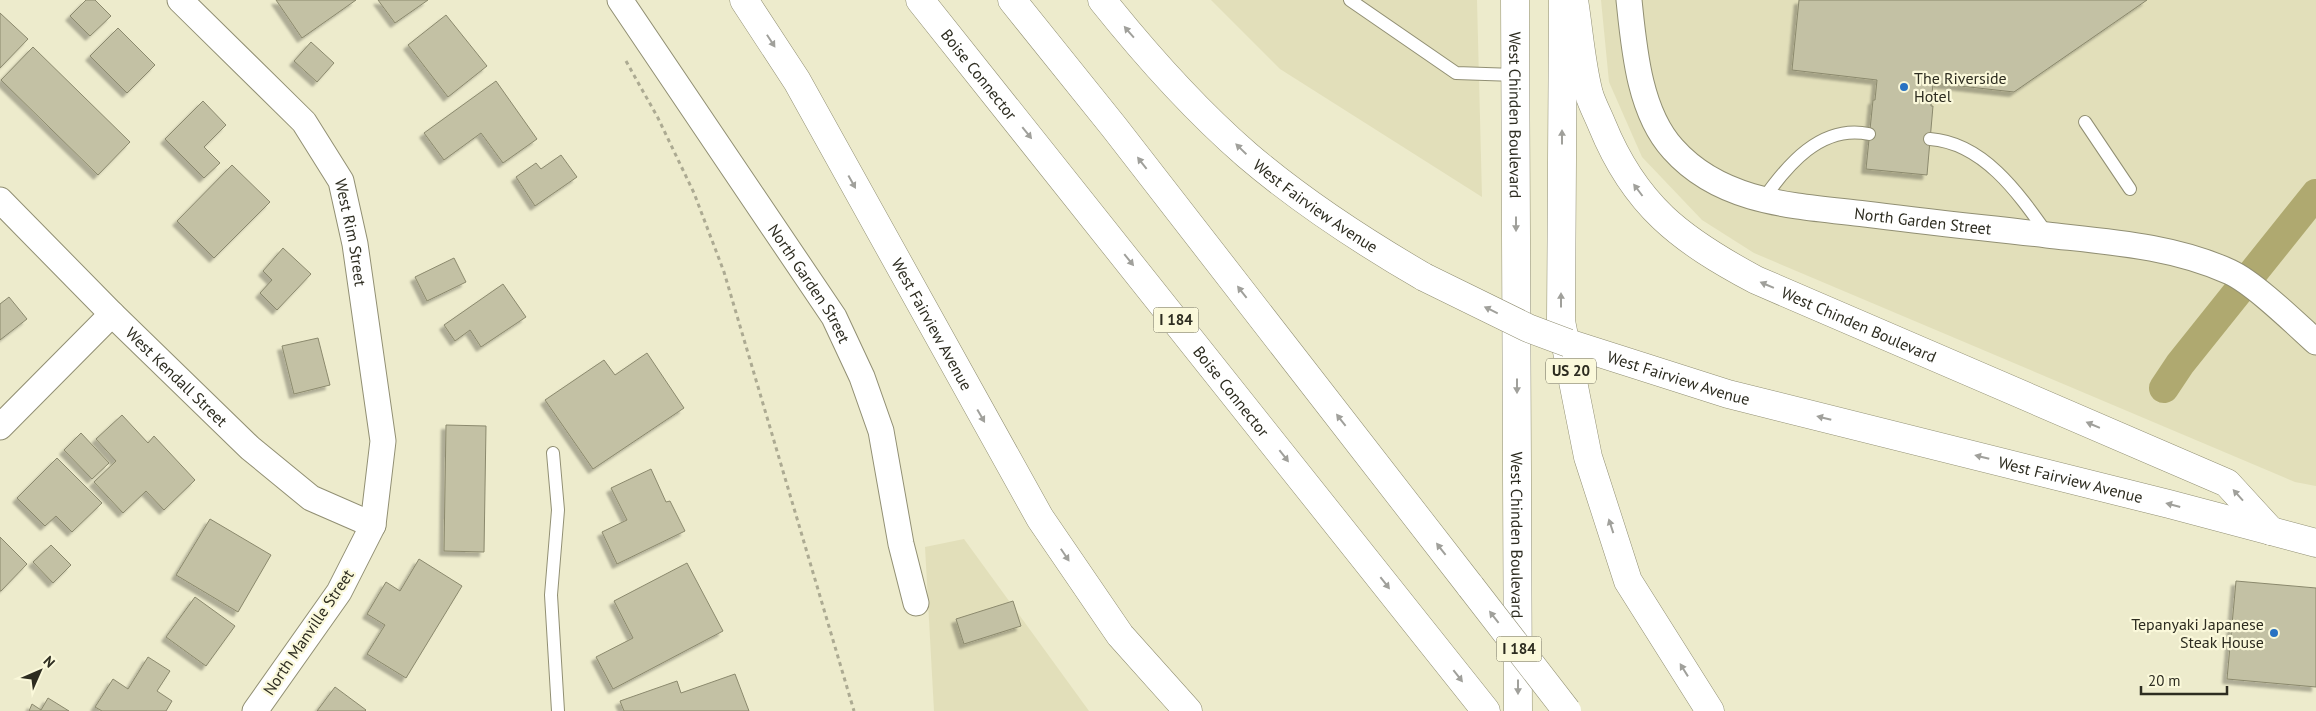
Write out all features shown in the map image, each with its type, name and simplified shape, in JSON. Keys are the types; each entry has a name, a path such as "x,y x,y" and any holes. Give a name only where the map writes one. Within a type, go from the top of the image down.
{"main road":[{"name":"West Fairview Avenue","path":"744,0 797,82 1040,518 1120,635 1188,711"},
{"name":"Boise Connector","path":"920,0 1486,711"},
{"name":"I 184","path":"1012,0 1120,135 1567,711"},
{"name":"West Fairview Avenue","path":"1102,0 1164,73 1247,154 1330,218 1362,240 1424,277 1544,334 1599,354 1728,394 2316,543"},
{"name":"West Chinden Boulevard","path":"1515,0 1518,711"},
{"name":"US 20","path":"1563,0 1561,321 1588,457 1628,581 1710,711"},
{"name":"West Chinden Boulevard","path":"1574,0 1589,94 1612,148 1638,191 1674,229 1709,255 1756,280 2227,483 2271,531"}],"street":[{"name":"West Rim Street","path":"180,0 304,122 341,181 355,244 382,441 373,526"},
{"name":"North Garden Street","path":"620,0 834,317 862,377 881,431 901,544 916,603"},
{"name":"North Garden Street","path":"1629,0 1638,73 1652,114 1672,148 1695,170 1721,186 1762,201 2138,245 2193,257 2233,273 2267,299 2316,342"},
{"name":"West Kendall Street","path":"0,200 112,314 250,448 311,498 373,526"},
{"path":"0,427 112,314"},
{"name":"North Manville Street","path":"255,711 338,592 373,526"}],"lane":[{"path":"1350,0 1456,73 1515,75"},
{"path":"2085,122 2130,189"},
{"path":"1762,201 1792,160 1823,140 1858,132 1870,134"},
{"path":"1930,139 1946,140 1983,158 2031,211 2048,235"},
{"path":"553,453 558,510 551,595 558,711"}],"path":[{"path":"621,53 658,118 694,193 724,272 854,711"}],"shaded area":[{"path":"1211,0 1477,0 1482,197 1280,69"},
{"path":"1601,0 2316,0 2316,486 2295,482 1754,253 1702,220 1642,157 1609,82"},
{"path":"964,539 1089,711 934,711 925,547"}],"building":[{"path":"86,0 95,0 111,16 90,36 70,16"},
{"path":"276,0 356,0 302,38"},
{"path":"378,0 428,0 395,23"},
{"name":"The Riverside Hotel","path":"1799,0 2147,0 2014,92 1933,83 1927,175 1866,169 1873,100 1875,100 1877,80 1792,70"},
{"path":"0,13 28,39 0,68"},
{"path":"446,15 487,66 448,97 408,45"},
{"path":"118,28 155,65 127,93 90,56"},
{"path":"311,42 334,63 317,82 294,61"},
{"path":"33,47 130,142 98,175 1,80"},
{"path":"496,81 537,139 503,163 481,133 444,160 424,133"},
{"path":"203,101 226,125 204,147 220,163 204,178 165,139"},
{"path":"561,155 577,177 535,206 516,177 536,163 541,169"},
{"path":"232,165 270,202 214,258 177,221"},
{"path":"283,248 311,274 277,310 260,293 272,280 263,271"},
{"path":"454,258 466,282 427,301 415,277"},
{"path":"503,284 526,317 481,347 470,330 455,341 444,325"},
{"path":"9,297 27,319 0,340 0,304"},
{"path":"318,338 330,385 294,394 282,346"},
{"path":"647,353 684,408 593,469 545,400 604,360 615,375"},
{"path":"122,415 148,443 154,436 195,480 164,510 146,491 123,513 94,482 116,461 96,439"},
{"path":"446,425 486,426 484,552 444,551"},
{"path":"81,433 109,463 92,479 64,450"},
{"path":"57,458 102,503 72,532 56,516 45,526 17,498"},
{"path":"651,469 666,502 670,501 685,531 617,564 602,532 627,520 611,488"},
{"path":"210,519 271,555 238,612 176,575"},
{"path":"0,537 27,564 1,591 0,591"},
{"path":"51,545 71,565 53,583 33,562"},
{"path":"419,559 462,586 406,678 367,654 385,625 367,614 386,582 400,591"},
{"path":"687,563 723,631 613,689 596,657 633,638 614,601"},
{"name":"Tepanyaki Japanese Steak House","path":"2236,581 2316,588 2316,687 2227,679"},
{"path":"195,597 235,626 206,666 166,637"},
{"path":"1013,601 1021,626 964,644 956,619"},
{"path":"148,657 170,671 157,691 172,701 166,711 102,711 95,707 113,679 128,689"},
{"path":"735,674 749,711 624,711 620,701 677,681 681,693"},
{"path":"335,687 366,710 317,711"},
{"path":"48,698 69,711 29,711 32,704 41,710"}],"waterway":[{"path":"2164,388 2180,364 2316,194"}],"place":[{"name":"The Riverside Hotel","path":"1904,87"},
{"name":"Tepanyaki Japanese Steak House","path":"2274,633"}]}
